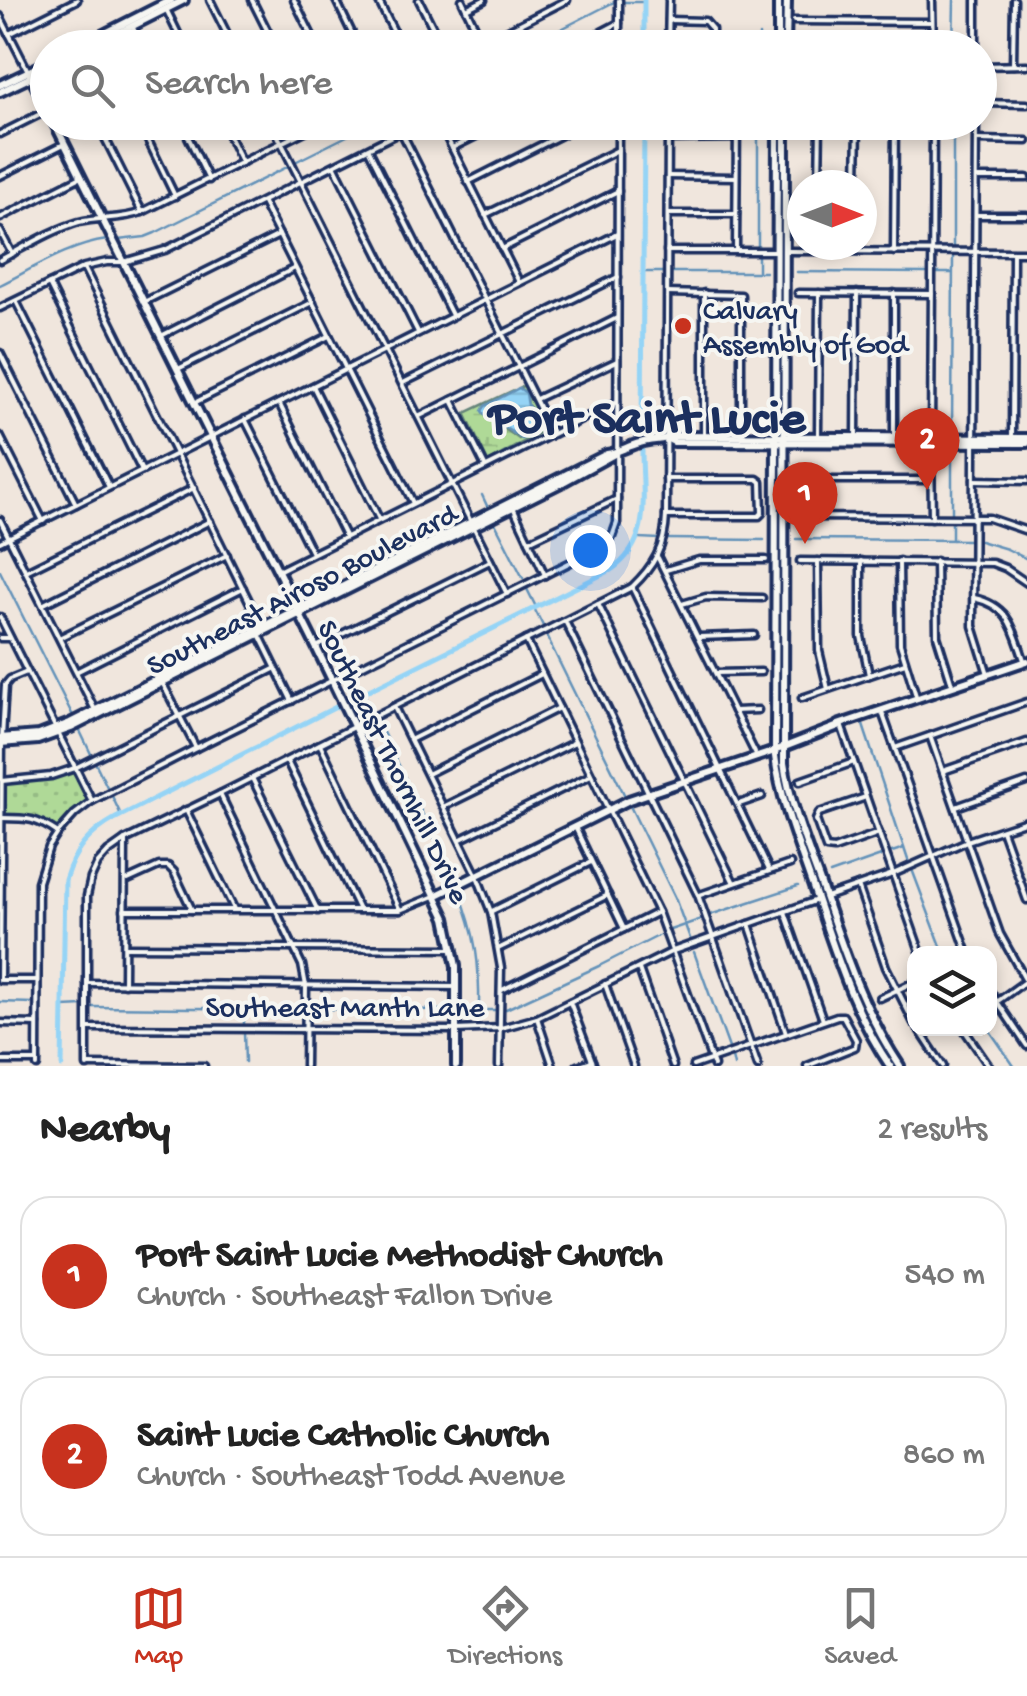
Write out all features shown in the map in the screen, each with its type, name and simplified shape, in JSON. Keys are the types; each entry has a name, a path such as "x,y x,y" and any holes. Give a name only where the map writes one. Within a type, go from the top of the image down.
{"main road":[{"path":"112,30 171,0"},
{"path":"125,30 184,0"},
{"path":"778,0 778,30"},
{"path":"786,0 786,30"},
{"path":"115,30 120,25"},
{"path":"0,89 30,74"},
{"name":"Southeast Thornhill Drive","path":"62,140 316,647 446,918 454,950 456,1066"},
{"path":"778,140 779,747 786,808 862,1019 890,1066"},
{"path":"781,251 785,140"},
{"name":"Southeast Airoso Boulevard","path":"1,741 38,740 57,732 607,454 637,443 674,436 894,440"},
{"name":"Southeast Airoso Boulevard","path":"668,439 1027,441"},
{"name":"Southeast Airoso Boulevard","path":"975,440 1027,441"},
{"path":"436,896 648,792 1026,661"},
{"name":"Southeast Airoso Boulevard","path":"57,732 113,704"},
{"path":"720,768 779,747"},
{"path":"842,960 900,1066"}],"street":[{"path":"9,34 76,0"},
{"path":"210,0 225,30"},
{"path":"252,0 267,30"},
{"path":"294,0 309,30"},
{"path":"336,0 351,30"},
{"path":"378,0 393,30"},
{"path":"420,0 434,30"},
{"path":"462,0 476,30"},
{"path":"466,9 484,0"},
{"path":"512,30 567,0"},
{"path":"619,0 619,30"},
{"path":"668,30 669,0"},
{"path":"932,0 932,30"},
{"path":"976,0 976,30"},
{"path":"1013,65 1014,0"},
{"path":"166,9 176,30"},
{"path":"0,16 30,74"},
{"path":"668,20 706,21 712,30"},
{"path":"794,21 932,22"},
{"path":"607,30 619,24"},
{"path":"132,26 134,30"},
{"path":"997,65 1027,65"},
{"path":"997,103 1027,104"},
{"path":"0,134 30,119"},
{"path":"106,140 142,212"},
{"path":"148,140 175,196"},
{"path":"189,140 209,180"},
{"path":"231,140 242,163"},
{"path":"280,140 507,594"},
{"path":"0,260 62,228 133,216 287,140"},
{"path":"0,308 84,267 124,262 165,250 385,140"},
{"path":"406,140 552,433"},
{"path":"448,140 519,282"},
{"path":"452,148 468,140"},
{"path":"468,182 552,140"},
{"path":"0,1061 37,1064 38,882 50,846 75,814 92,801 608,542 615,531 617,498 618,140"},
{"path":"204,1066 87,1066 90,878 108,852 125,840 632,587 646,574 664,541 666,516 668,140"},
{"path":"736,251 737,140"},
{"path":"820,140 820,170"},
{"path":"858,140 858,170"},
{"path":"894,252 895,140"},
{"path":"932,518 933,140"},
{"path":"988,674 974,634 976,140 1027,141"},
{"path":"0,176 64,144"},
{"path":"368,148 452,316"},
{"path":"485,215 618,150"},
{"path":"335,165 418,332"},
{"path":"668,176 736,177"},
{"path":"0,218 81,177"},
{"path":"976,178 1027,178"},
{"path":"502,249 618,191"},
{"path":"263,202 413,503"},
{"path":"668,214 736,214"},
{"path":"976,215 1027,215"},
{"path":"0,231 12,254"},
{"path":"0,542 618,234"},
{"path":"144,303 279,235"},
{"path":"877,250 1027,252"},
{"path":"668,251 787,251"},
{"path":"1012,438 1013,252"},
{"path":"84,267 243,588 274,669 292,701"},
{"path":"160,336 296,268"},
{"path":"402,384 618,276"},
{"path":"50,284 142,470"},
{"path":"667,293 741,295 741,436"},
{"path":"798,293 932,294"},
{"path":"818,436 820,293"},
{"path":"856,437 857,293"},
{"path":"894,293 894,440"},
{"path":"704,294 704,436"},
{"path":"16,300 109,487"},
{"path":"177,370 312,302"},
{"path":"418,416 618,318"},
{"path":"194,403 329,336"},
{"path":"0,353 76,504"},
{"path":"535,400 617,361"},
{"path":"313,386 379,520"},
{"path":"452,400 485,466"},
{"path":"278,570 617,402"},
{"path":"279,403 346,536"},
{"path":"245,419 312,553"},
{"path":"0,436 43,520"},
{"path":"666,479 760,480 762,513 666,516"},
{"path":"931,480 796,480 793,512 797,517 974,518 1007,522 1027,530"},
{"path":"974,480 1027,480"},
{"path":"26,571 194,488"},
{"path":"529,541 617,498"},
{"path":"512,505 546,575"},
{"path":"0,520 95,710"},
{"path":"42,604 210,521"},
{"path":"59,638 226,554"},
{"path":"658,558 755,754"},
{"path":"666,570 699,560 766,560"},
{"path":"316,647 490,561"},
{"path":"800,561 974,561 1005,568 1027,583"},
{"path":"818,561 819,650 828,688"},
{"path":"862,561 861,636 869,674"},
{"path":"899,561 899,631 918,699"},
{"path":"936,561 937,636 953,687"},
{"path":"632,587 770,870"},
{"path":"76,672 243,588"},
{"path":"682,604 706,597 762,598"},
{"path":"974,598 986,600 1007,615 1026,661"},
{"path":"598,604 734,882"},
{"path":"0,617 92,801"},
{"path":"565,621 698,896 758,1066"},
{"path":"698,637 754,635"},
{"path":"0,638 10,638"},
{"path":"526,640 658,912 713,1063"},
{"path":"802,698 906,663"},
{"path":"2,780 50,776 75,768 274,669"},
{"path":"27,672 5,685 1,741 0,980 37,980"},
{"path":"716,673 761,672"},
{"path":"411,740 542,674"},
{"path":"161,680 196,748"},
{"path":"896,748 1027,702"},
{"path":"394,706 491,912 500,948 500,1066"},
{"path":"427,773 558,708"},
{"path":"734,711 758,710"},
{"path":"882,712 965,946"},
{"path":"842,726 918,946"},
{"path":"930,736 1000,934 1026,981 997,1001"},
{"path":"443,807 575,742"},
{"path":"943,771 1027,742"},
{"path":"320,744 400,910"},
{"path":"287,761 359,911"},
{"path":"800,781 854,762"},
{"path":"459,840 591,775"},
{"path":"252,778 318,911"},
{"path":"956,807 1027,782"},
{"path":"220,794 302,966 306,986 305,1066"},
{"path":"738,804 762,796"},
{"path":"866,797 819,813 816,820 826,848 830,850 879,833"},
{"path":"186,810 234,910"},
{"path":"2,818 29,818 58,833"},
{"name":"Southeast Manth Lane","path":"87,1028 501,1028 537,1018 673,951 1027,822"},
{"path":"575,827 624,929"},
{"path":"1002,830 1027,900"},
{"path":"124,984 125,840"},
{"path":"491,912 591,862"},
{"path":"698,896 790,864"},
{"path":"125,880 165,865 173,870 192,910"},
{"path":"858,886 886,967 907,1010"},
{"path":"124,910 400,910 436,896"},
{"path":"500,948 608,896"},
{"path":"502,990 658,912"},
{"path":"785,912 823,1020"},
{"path":"749,924 786,1034"},
{"path":"125,947 454,950"},
{"path":"639,968 673,1066"},
{"path":"87,984 456,987"},
{"path":"605,984 634,1066"},
{"path":"880,998 907,985"},
{"path":"570,1002 593,1064 577,1066"},
{"path":"997,1003 1024,1036 1027,1046"},
{"path":"692,1066 713,1063 752,1045 841,1015 856,1042 854,1049 807,1066"},
{"path":"537,1018 553,1066"},
{"path":"0,1024 37,1024"},
{"path":"923,1036 943,1066"},
{"path":"968,1036 988,1066"}],"green space":[{"path":"525,385 546,429 488,462 465,413 514,390 484,414 519,439 536,430 537,416 528,405 526,393 519,388"},
{"path":"74,771 88,802 58,830 40,819 4,816 5,783"}],"water":[{"path":"519,388 526,393 528,406 537,416 536,431 522,439 482,411"}],"waterway":[{"path":"644,0 644,30"},
{"path":"953,30 954,0"},
{"path":"559,30 614,2"},
{"path":"623,2 644,2"},
{"path":"297,161 339,140"},
{"path":"642,432 644,140"},
{"path":"758,140 758,248"},
{"path":"953,140 953,247"},
{"path":"118,240 155,233 289,166"},
{"path":"0,285 65,252 107,240"},
{"path":"758,256 758,270"},
{"path":"952,434 953,256"},
{"path":"643,272 662,272"},
{"path":"672,272 765,272"},
{"path":"797,272 926,273"},
{"path":"938,273 952,273"},
{"path":"952,447 952,513"},
{"path":"349,700 611,570 624,559 634,546 642,516 642,451"},
{"path":"482,495 488,508"},
{"path":"494,521 523,578"},
{"path":"952,523 952,540"},
{"path":"639,538 660,539"},
{"path":"668,539 764,540"},
{"path":"796,539 970,540"},
{"path":"980,541 1027,559"},
{"path":"0,571 73,716"},
{"path":"527,589 536,607"},
{"path":"534,608 543,626"},
{"path":"547,637 625,796"},
{"path":"364,694 371,710"},
{"path":"62,1066 65,880 84,843 116,818 338,706"},
{"path":"377,720 454,879"},
{"path":"863,725 909,863"},
{"path":"79,729 92,756"},
{"path":"95,762 108,789"},
{"path":"112,796 121,815"},
{"path":"630,806 675,898 691,941"},
{"path":"892,852 904,848"},
{"path":"830,874 881,856"},
{"path":"913,872 941,946"},
{"path":"710,915 798,886"},
{"path":"459,891 476,949 479,1010"},
{"path":"670,930 702,919"},
{"path":"506,1009 662,934"},
{"path":"694,952 729,1048"},
{"path":"0,1002 33,1003"},
{"path":"63,1007 84,1006"},
{"path":"91,1007 301,1009"},
{"path":"244,1009 244,1026"},
{"path":"310,1009 451,1010"},
{"path":"461,1010 497,1010"},
{"path":"244,1033 245,1062"},
{"path":"993,1036 1014,1066"},
{"path":"732,1057 734,1066"}],"place":[{"name":"Calvary Assembly of God","path":"683,326"},
{"name":"Saint Lucie Catholic Church","path":"927,490"},
{"name":"Port Saint Lucie Methodist Church","path":"805,544"}],"district":[{"name":"Port Saint Lucie","path":"647,413"}]}
